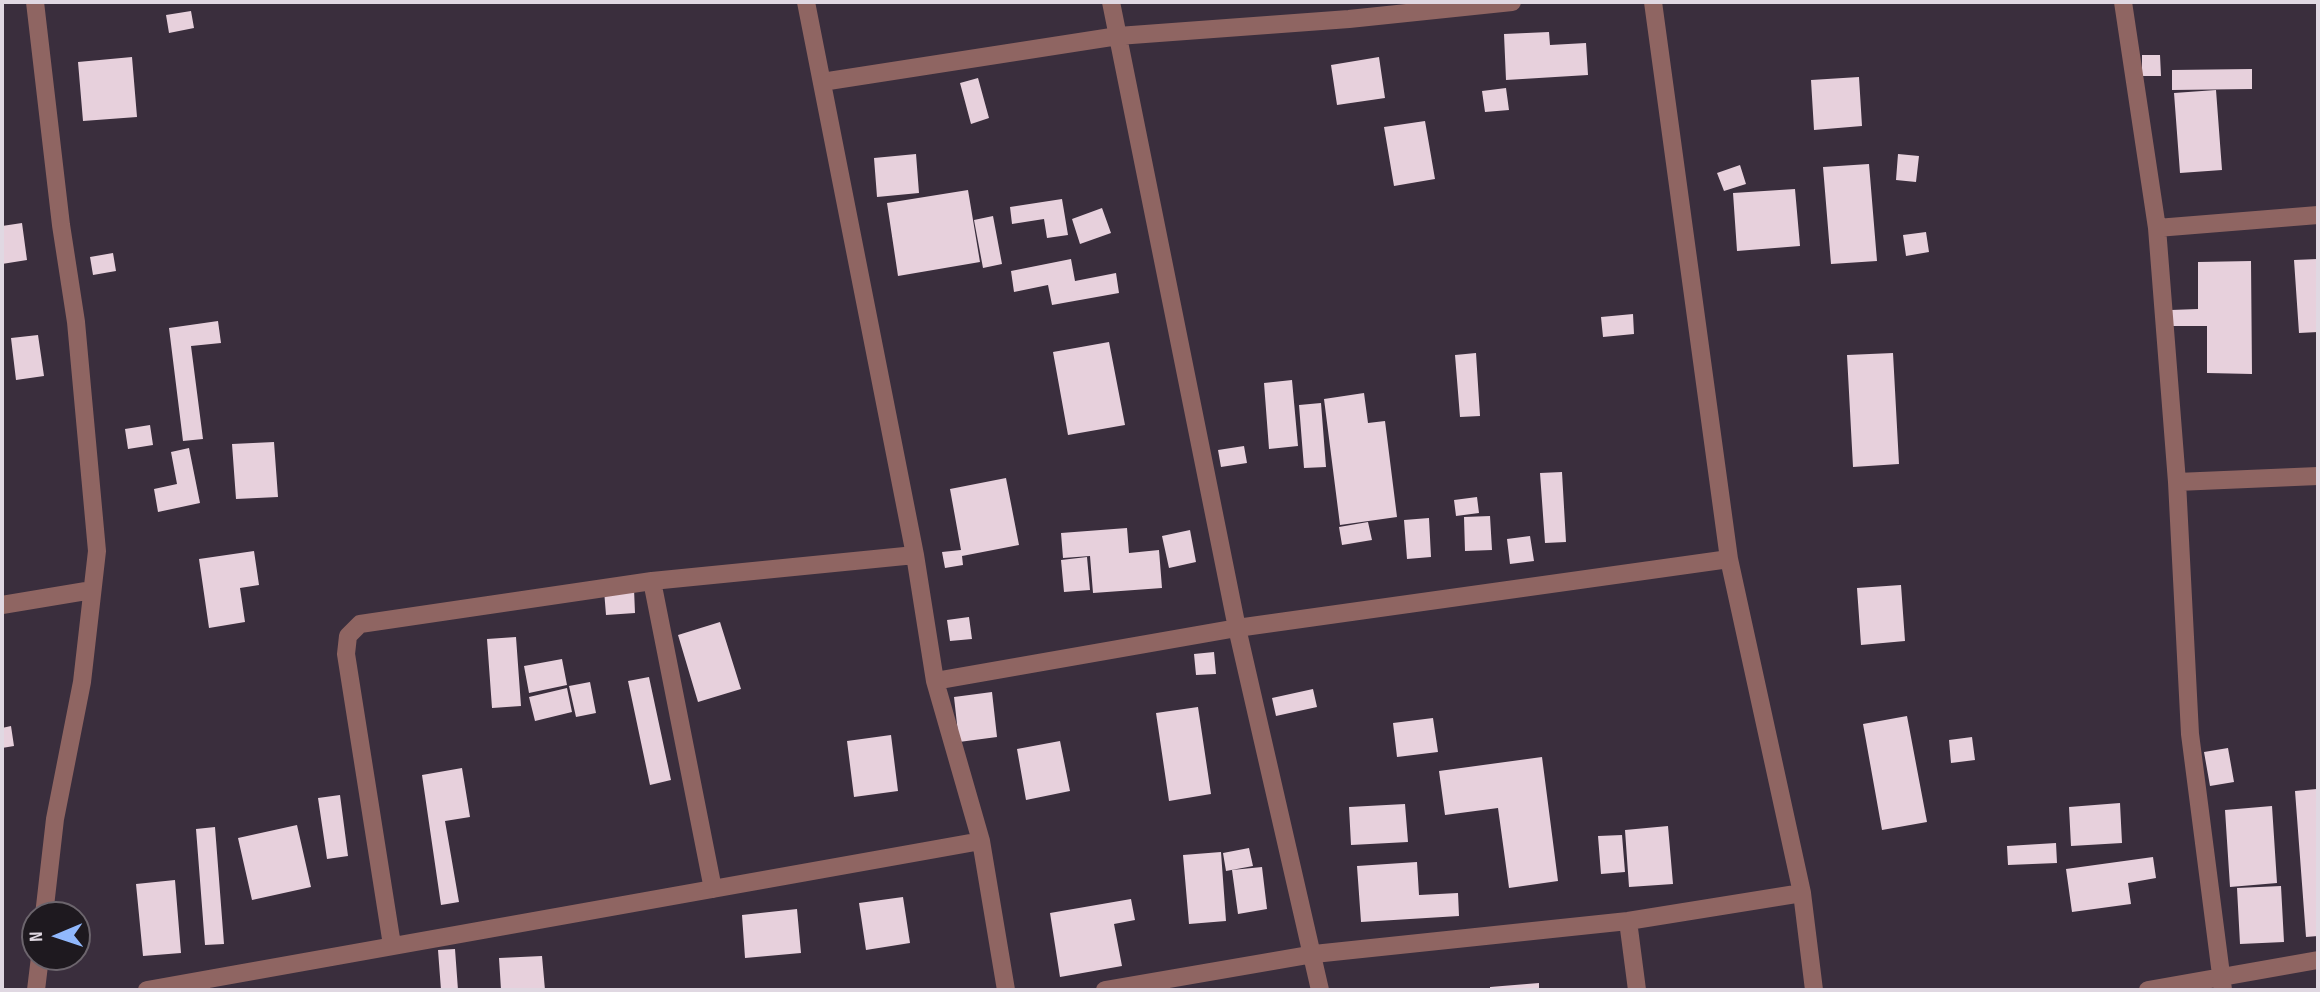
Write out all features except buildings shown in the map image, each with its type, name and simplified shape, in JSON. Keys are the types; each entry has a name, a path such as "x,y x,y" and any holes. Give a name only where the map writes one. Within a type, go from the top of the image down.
{"street":[{"path":"35,2 61,225 76,322 97,551 82,682 55,819 46,901"},
{"path":"806,2 915,555 935,681 981,841 1006,990"},
{"path":"1111,2 1237,628 1314,954 1320,990"},
{"path":"821,82 1118,36 1348,10 1512,2"},
{"path":"1653,2 1728,559 1802,893 1814,990"},
{"path":"2123,2 2157,228 2177,482 2190,734 2222,984"},
{"path":"2157,228 2318,215"},
{"path":"2177,482 2318,476"},
{"path":"392,945 346,654 348,636 360,624 652,581 915,555"},
{"path":"935,681 1237,628 1728,559"},
{"path":"652,581 713,889"},
{"path":"2,606 92,590"},
{"path":"147,990 981,841"},
{"path":"1105,990 1314,954 1628,920 1802,893"},
{"path":"1628,920 1637,990"},
{"path":"2148,990 2222,984 2318,961"},
{"path":"36,990 38,971"}]}
